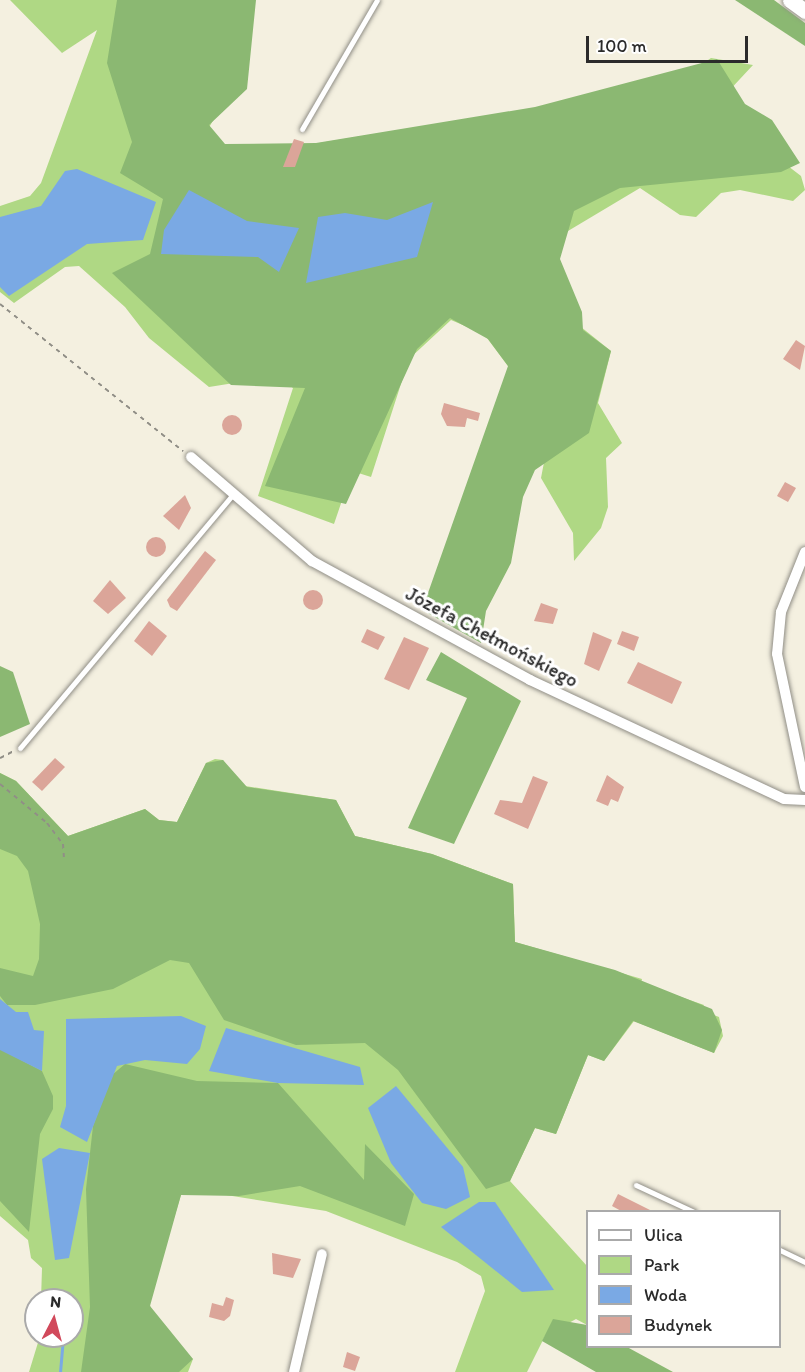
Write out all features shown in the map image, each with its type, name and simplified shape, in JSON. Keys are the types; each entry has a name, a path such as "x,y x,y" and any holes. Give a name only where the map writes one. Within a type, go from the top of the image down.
{"street":[{"path":"790,0 805,11"},
{"name":"Józefa Chełmońskiego","path":"191,458 312,561 530,680 784,799 805,800"},
{"path":"805,552 801,573 781,612 777,654 805,787"},
{"path":"294,1372 322,1254"}],"lane":[{"path":"302,129 377,0"},
{"path":"20,748 232,495"},
{"path":"636,1185 690,1210"},
{"path":"781,1250 805,1262"}],"path":[{"path":"0,304 191,458"},
{"path":"0,758 20,748"},
{"path":"0,784 47,823 63,844 64,858"}],"green space":[{"path":"10,0 249,0 234,84 188,164 668,87 711,58 753,65 699,123 775,156 801,176 805,190 793,201 740,190 721,193 696,217 680,215 640,188 568,231 542,267 566,315 611,351 598,403 622,443 606,458 608,507 601,528 574,561 573,533 541,478 555,405 508,366 484,334 451,320 409,359 371,477 352,471 334,524 258,496 293,388 279,376 209,387 149,338 125,307 79,266 65,267 14,303 0,292 0,206 30,196 41,183 97,30 62,53"},
{"path":"117,0 256,0 247,89 209,125 225,144 316,143 535,107 717,59 745,104 772,120 800,163 781,172 620,188 574,211 560,259 582,312 583,330 611,351 589,433 535,470 523,497 511,563 486,611 481,643 422,610 508,366 488,339 450,318 417,349 346,504 265,486 305,388 231,385 112,273 150,254 163,199 120,173 132,142 107,63"},
{"path":"735,0 774,0 805,23 805,46"},
{"path":"441,652 521,701 454,844 408,828 467,698 426,680"},
{"path":"0,666 13,672 30,724 0,737"},
{"path":"215,759 223,760 239,785 336,800 355,836 432,854 513,884 515,942 642,979 641,983 704,1005 701,1010 719,1017 723,1036 714,1053 634,1021 604,1061 588,1055 556,1134 535,1128 510,1181 586,1265 586,1324 576,1319 545,1336 527,1372 455,1372 485,1291 481,1276 457,1262 326,1211 188,1189 181,1195 149,1300 158,1344 193,1359 188,1372 29,1372 36,1348 84,1348 84,1288 41,1288 42,1268 31,1258 28,1240 0,1216 0,773 16,781 68,836 145,809 159,820 177,822 206,763"},
{"path":"223,760 247,787 336,800 355,836 432,854 513,884 515,942 615,970 712,1009 722,1030 714,1053 633,1021 604,1061 588,1055 556,1134 535,1128 510,1181 486,1189 398,1070 365,1043 296,1045 224,1020 189,963 170,960 113,989 35,1005 7,1005 0,996 0,968 33,976 39,959 40,924 28,871 17,856 0,849 0,773 16,781 68,836 145,809 159,820 177,822 206,763"},
{"path":"0,1049 42,1071 53,1096 53,1109 40,1134 29,1232 0,1201"},
{"path":"125,1064 197,1081 278,1083 364,1180 365,1144 414,1194 405,1226 300,1186 239,1196 181,1195 150,1306 193,1359 179,1372 81,1372 90,1307 86,1189 93,1126 112,1075"},
{"path":"553,1319 586,1325 586,1348 629,1348 673,1372 596,1372 542,1341"}],"water":[{"path":"77,169 156,202 143,240 87,244 9,296 0,287 0,217 41,206 65,171"},
{"path":"189,190 247,221 299,228 279,272 258,257 161,254 164,230"},
{"path":"433,202 417,257 306,283 318,217 345,213 387,220"},
{"path":"0,999 16,1012 28,1012 34,1030 44,1031 42,1071 0,1050"},
{"path":"181,1016 206,1026 200,1049 187,1064 145,1060 117,1066 87,1142 60,1127 66,1106 66,1019"},
{"path":"226,1028 360,1067 364,1085 278,1083 209,1071"},
{"path":"396,1086 463,1167 470,1197 446,1209 422,1203 391,1163 368,1108"},
{"path":"59,1148 90,1153 69,1258 55,1260 42,1159"},
{"path":"479,1202 495,1202 554,1290 522,1292 441,1227"}],"building":[{"path":"294,139 304,142 295,167 283,167"},
{"path":"796,340 805,346 800,370 783,359"},
{"path":"444,403 480,413 478,421 467,418 465,427 447,426 441,414"},
{"path":"232,415 239,418 242,425 239,432 232,435 225,432 222,425 225,418"},
{"path":"785,482 796,488 788,502 777,496"},
{"path":"185,495 191,508 179,530 163,516"},
{"path":"152,537 160,537 166,543 166,551 160,557 152,557 146,551 146,543"},
{"path":"205,551 216,560 177,611 170,607 167,600"},
{"path":"110,580 126,598 108,614 93,601"},
{"path":"313,590 320,593 323,600 320,607 313,610 306,607 303,600 306,593"},
{"path":"541,603 558,609 553,624 534,621"},
{"path":"149,621 167,636 152,656 134,641"},
{"path":"367,629 385,637 378,650 361,642"},
{"path":"622,631 639,637 634,651 617,644"},
{"path":"593,632 612,640 599,671 584,664"},
{"path":"404,637 429,648 409,690 384,679"},
{"path":"638,662 682,682 672,704 627,683"},
{"path":"55,758 65,767 42,791 32,782"},
{"path":"607,775 624,787 618,802 611,799 608,806 596,801"},
{"path":"533,776 548,782 528,829 494,814 500,800 522,803"},
{"path":"618,1194 650,1210 619,1210 612,1206"},
{"path":"272,1253 301,1259 293,1278 273,1274"},
{"path":"226,1297 234,1300 230,1316 224,1321 209,1317 212,1303 223,1306"},
{"path":"347,1352 360,1357 355,1371 343,1367"}],"waterway":[{"path":"60,1372 62,1348"}]}
